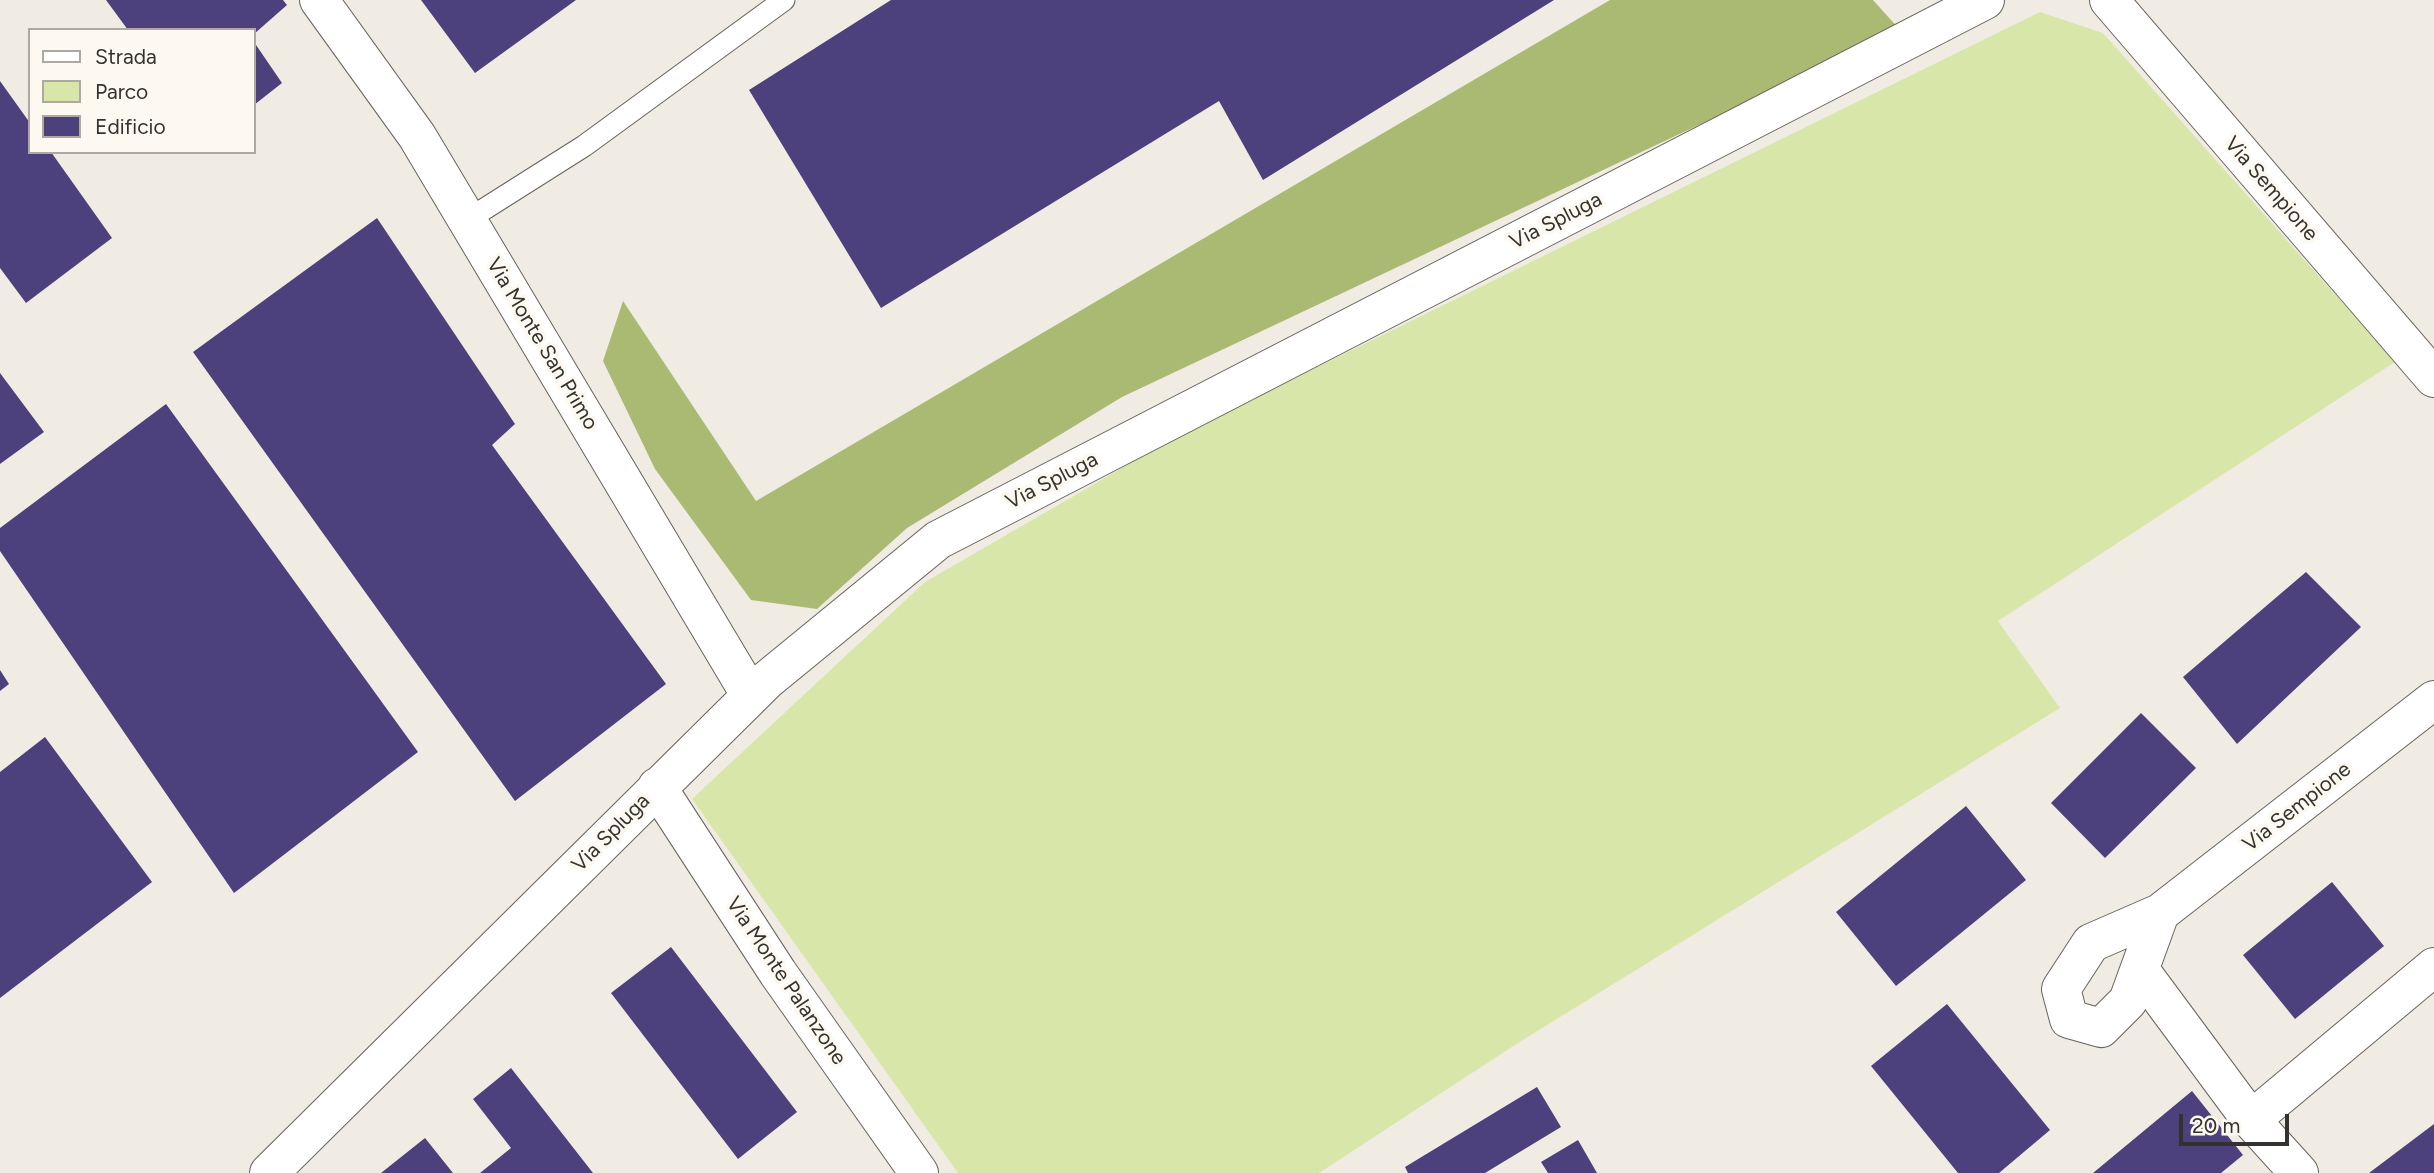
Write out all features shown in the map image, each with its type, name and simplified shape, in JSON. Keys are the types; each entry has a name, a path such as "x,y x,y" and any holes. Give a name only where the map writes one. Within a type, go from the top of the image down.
{"street":[{"name":"Via Monte San Primo","path":"319,0 417,136 751,696"},
{"name":"Via Spluga","path":"269,1173 767,680 938,540 1932,11 1984,0"},
{"name":"Via Sempione","path":"2109,0 2434,378"},
{"name":"Via Sempione","path":"2160,914 2128,1001 2101,1028 2069,1019 2061,989 2091,943 2160,914 2434,700"},
{"name":"Via Monte Palanzone","path":"657,787 778,972 919,1173"},
{"path":"2252,1120 2434,967"},
{"path":"2140,970 2252,1120 2299,1173"}],"lane":[{"path":"467,220 584,146 784,0"}],"green space":[{"path":"1610,0 1873,0 1900,30 1122,397 907,528 817,609 751,600 655,469 603,361 623,301 756,501"},
{"path":"2040,12 2103,33 2395,362 1998,621 2060,708 1518,1043 1319,1173 958,1173 692,799 925,582 1181,434"}],"building":[{"path":"106,0 283,0 287,5 256,32 256,28 127,28"},
{"path":"421,0 576,0 475,73"},
{"path":"891,0 1554,0 1263,180 1219,101 881,308 749,90"},
{"path":"256,45 282,83 256,103"},
{"path":"0,81 28,120 28,154 52,154 112,238 26,303 0,268"},
{"path":"377,218 515,424 492,445 666,684 515,801 193,352"},
{"path":"0,373 44,432 0,464"},
{"path":"166,404 418,752 234,893 0,551 0,528"},
{"path":"2306,572 2361,627 2237,744 2183,677"},
{"path":"0,670 9,684 0,691"},
{"path":"2141,713 2196,768 2105,858 2051,803"},
{"path":"45,737 152,882 0,998 0,772"},
{"path":"1966,806 2026,880 1896,986 1836,912"},
{"path":"2332,882 2384,946 2295,1019 2243,955"},
{"path":"671,947 797,1112 738,1159 611,993"},
{"path":"1947,1004 2050,1130 1999,1173 1958,1173 1871,1066"},
{"path":"511,1068 593,1173 480,1173 511,1148 473,1099"},
{"path":"1537,1087 1561,1127 1485,1173 1408,1173 1405,1167"},
{"path":"2192,1091 2243,1155 2221,1173 2093,1173"},
{"path":"2434,1124 2434,1173 2369,1173"},
{"path":"425,1138 453,1173 381,1173"},
{"path":"1578,1140 1597,1173 1548,1173 1541,1162"}]}
